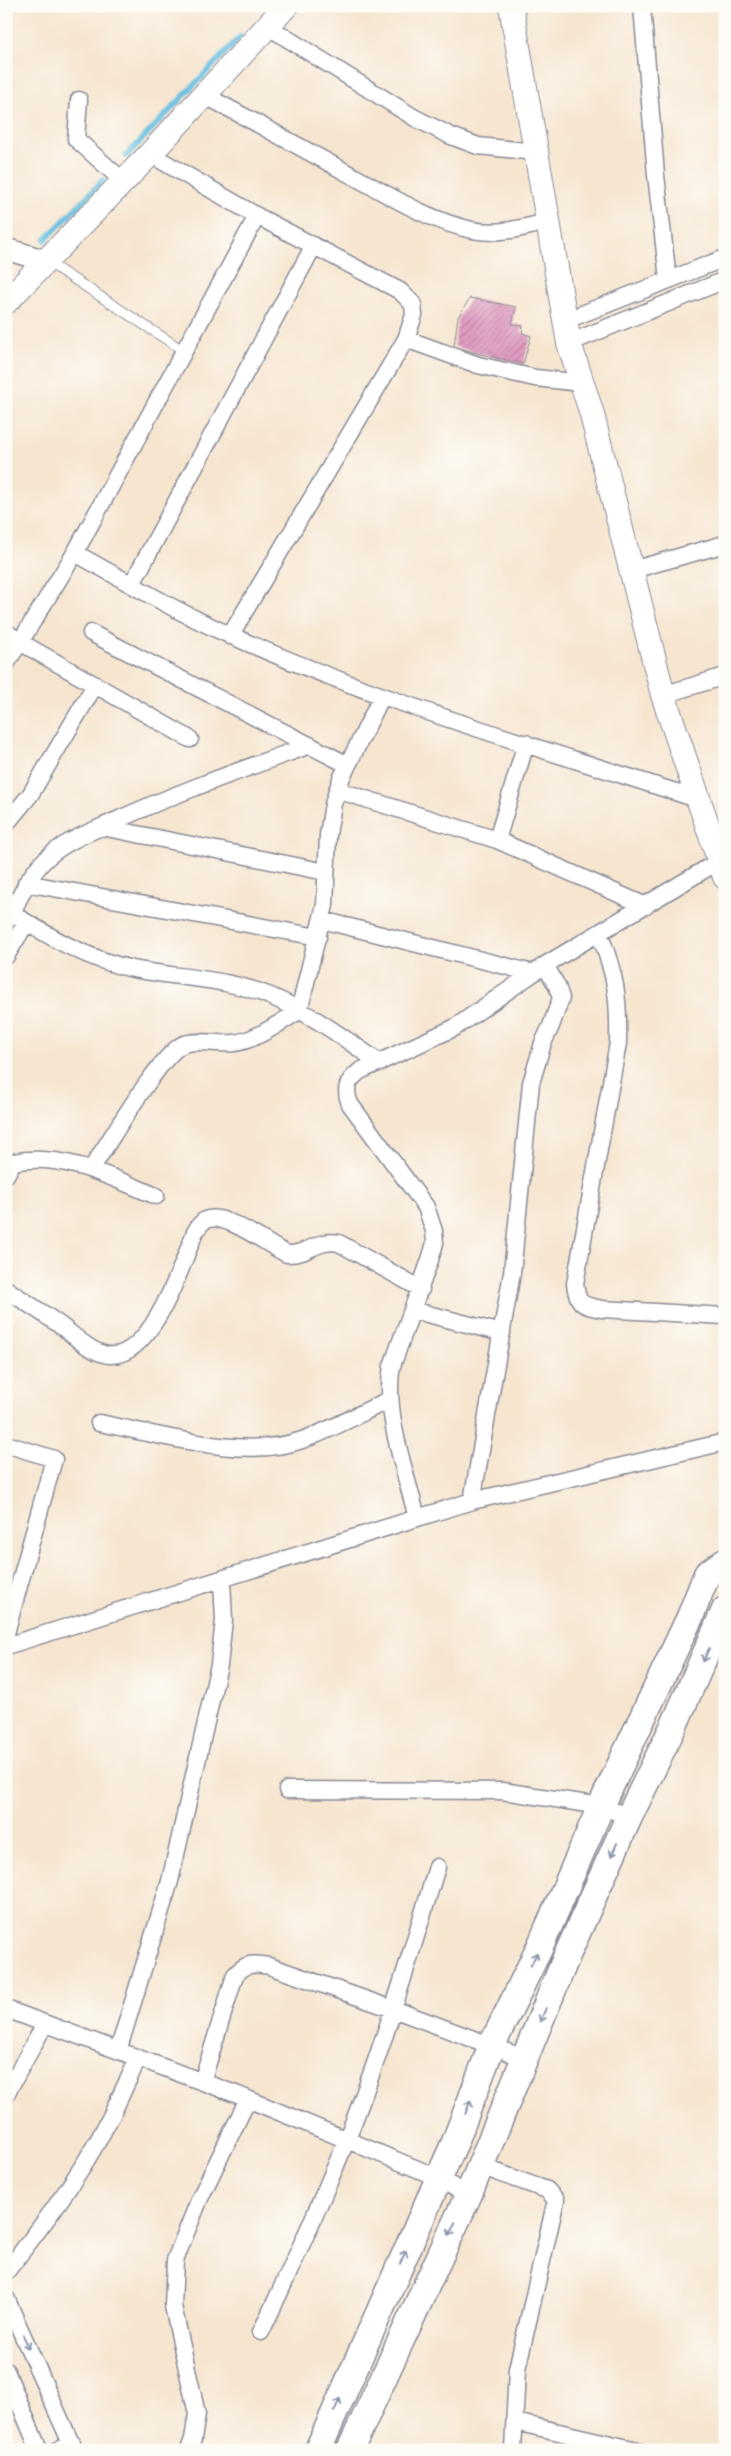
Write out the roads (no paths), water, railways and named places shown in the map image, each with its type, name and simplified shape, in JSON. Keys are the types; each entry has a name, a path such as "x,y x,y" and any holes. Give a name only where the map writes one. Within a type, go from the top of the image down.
{"main road":[{"path":"8,298 150,154 286,6"},
{"path":"511,6 567,332 632,570 646,634 663,695 722,869"},
{"path":"318,2450 439,2178 492,2045 539,1949 601,1806 690,1617 707,1574 725,1561"},
{"path":"350,2450 468,2196 524,2058 629,1817 675,1723 725,1610"}],"street":[{"path":"642,6 656,175 668,279"},
{"path":"267,26 415,118 451,136 478,146 535,152"},
{"path":"204,94 402,202 446,222 472,230 491,232 547,222"},
{"path":"79,100 76,139 123,181"},
{"path":"150,154 257,216 408,297 413,304 414,315 406,339 230,636"},
{"path":"6,664 74,553 257,216"},
{"path":"132,584 313,246"},
{"path":"6,249 46,260"},
{"path":"567,332 668,279 725,258"},
{"path":"567,332 725,280"},
{"path":"406,339 478,365 535,378 582,382"},
{"path":"632,570 725,544"},
{"path":"74,553 230,636 382,696 697,799"},
{"path":"6,632 20,642 190,739"},
{"path":"91,633 348,764"},
{"path":"663,695 725,676"},
{"path":"6,824 30,795 95,685"},
{"path":"92,1169 160,1066 175,1049 185,1043 235,1043 252,1037 299,1011 322,920 328,835 337,790 382,696"},
{"path":"497,840 526,743"},
{"path":"310,745 189,789 76,839 49,856 26,884 9,912 52,939 99,959 132,968 232,984 270,996 299,1011 380,1063"},
{"path":"337,790 497,840 646,906"},
{"path":"102,827 326,872"},
{"path":"417,1518 389,1400 392,1366 435,1243 432,1220 426,1206 350,1104 346,1094 347,1086 352,1077 360,1071 454,1028 539,969 599,933 646,906 722,869"},
{"path":"26,884 318,937"},
{"path":"322,920 539,969 557,986 560,998 531,1083 512,1272 472,1501"},
{"path":"6,956 26,923"},
{"path":"599,933 614,973 619,1014 618,1043 575,1284 578,1301 584,1305 602,1309 725,1316"},
{"path":"6,1175 13,1162 50,1160 92,1169 156,1196"},
{"path":"6,1290 90,1348 110,1355 121,1352 134,1345 165,1308 195,1232 201,1222 216,1218 227,1221 287,1254 297,1254 328,1241 339,1243 420,1289"},
{"path":"412,1310 502,1333"},
{"path":"99,1423 213,1446 257,1448 302,1440 389,1400"},
{"path":"6,1646 472,1501 725,1442"},
{"path":"6,1444 54,1459 6,1633"},
{"path":"118,2051 170,1881 219,1665 224,1620 222,1580"},
{"path":"287,1790 502,1791 601,1806 629,1817"},
{"path":"261,2332 287,2280 347,2140 393,2008 437,1867"},
{"path":"202,2082 235,1975 243,1966 254,1963 393,2008 524,2058"},
{"path":"6,2009 248,2099 439,2178 468,2196"},
{"path":"6,2094 45,2024"},
{"path":"8,2264 50,2217 92,2152 112,2115 136,2058"},
{"path":"189,2450 193,2439 196,2414 173,2306 175,2260 200,2198 248,2099"},
{"path":"480,2166 547,2190 556,2200 517,2369 512,2450"},
{"path":"6,2298 68,2448"},
{"path":"6,2371 39,2450"},
{"path":"515,2422 628,2449"}],"lane":[{"path":"46,260 184,351"}],"waterway":[{"path":"126,156 240,37"},
{"path":"45,240 103,180"}]}
